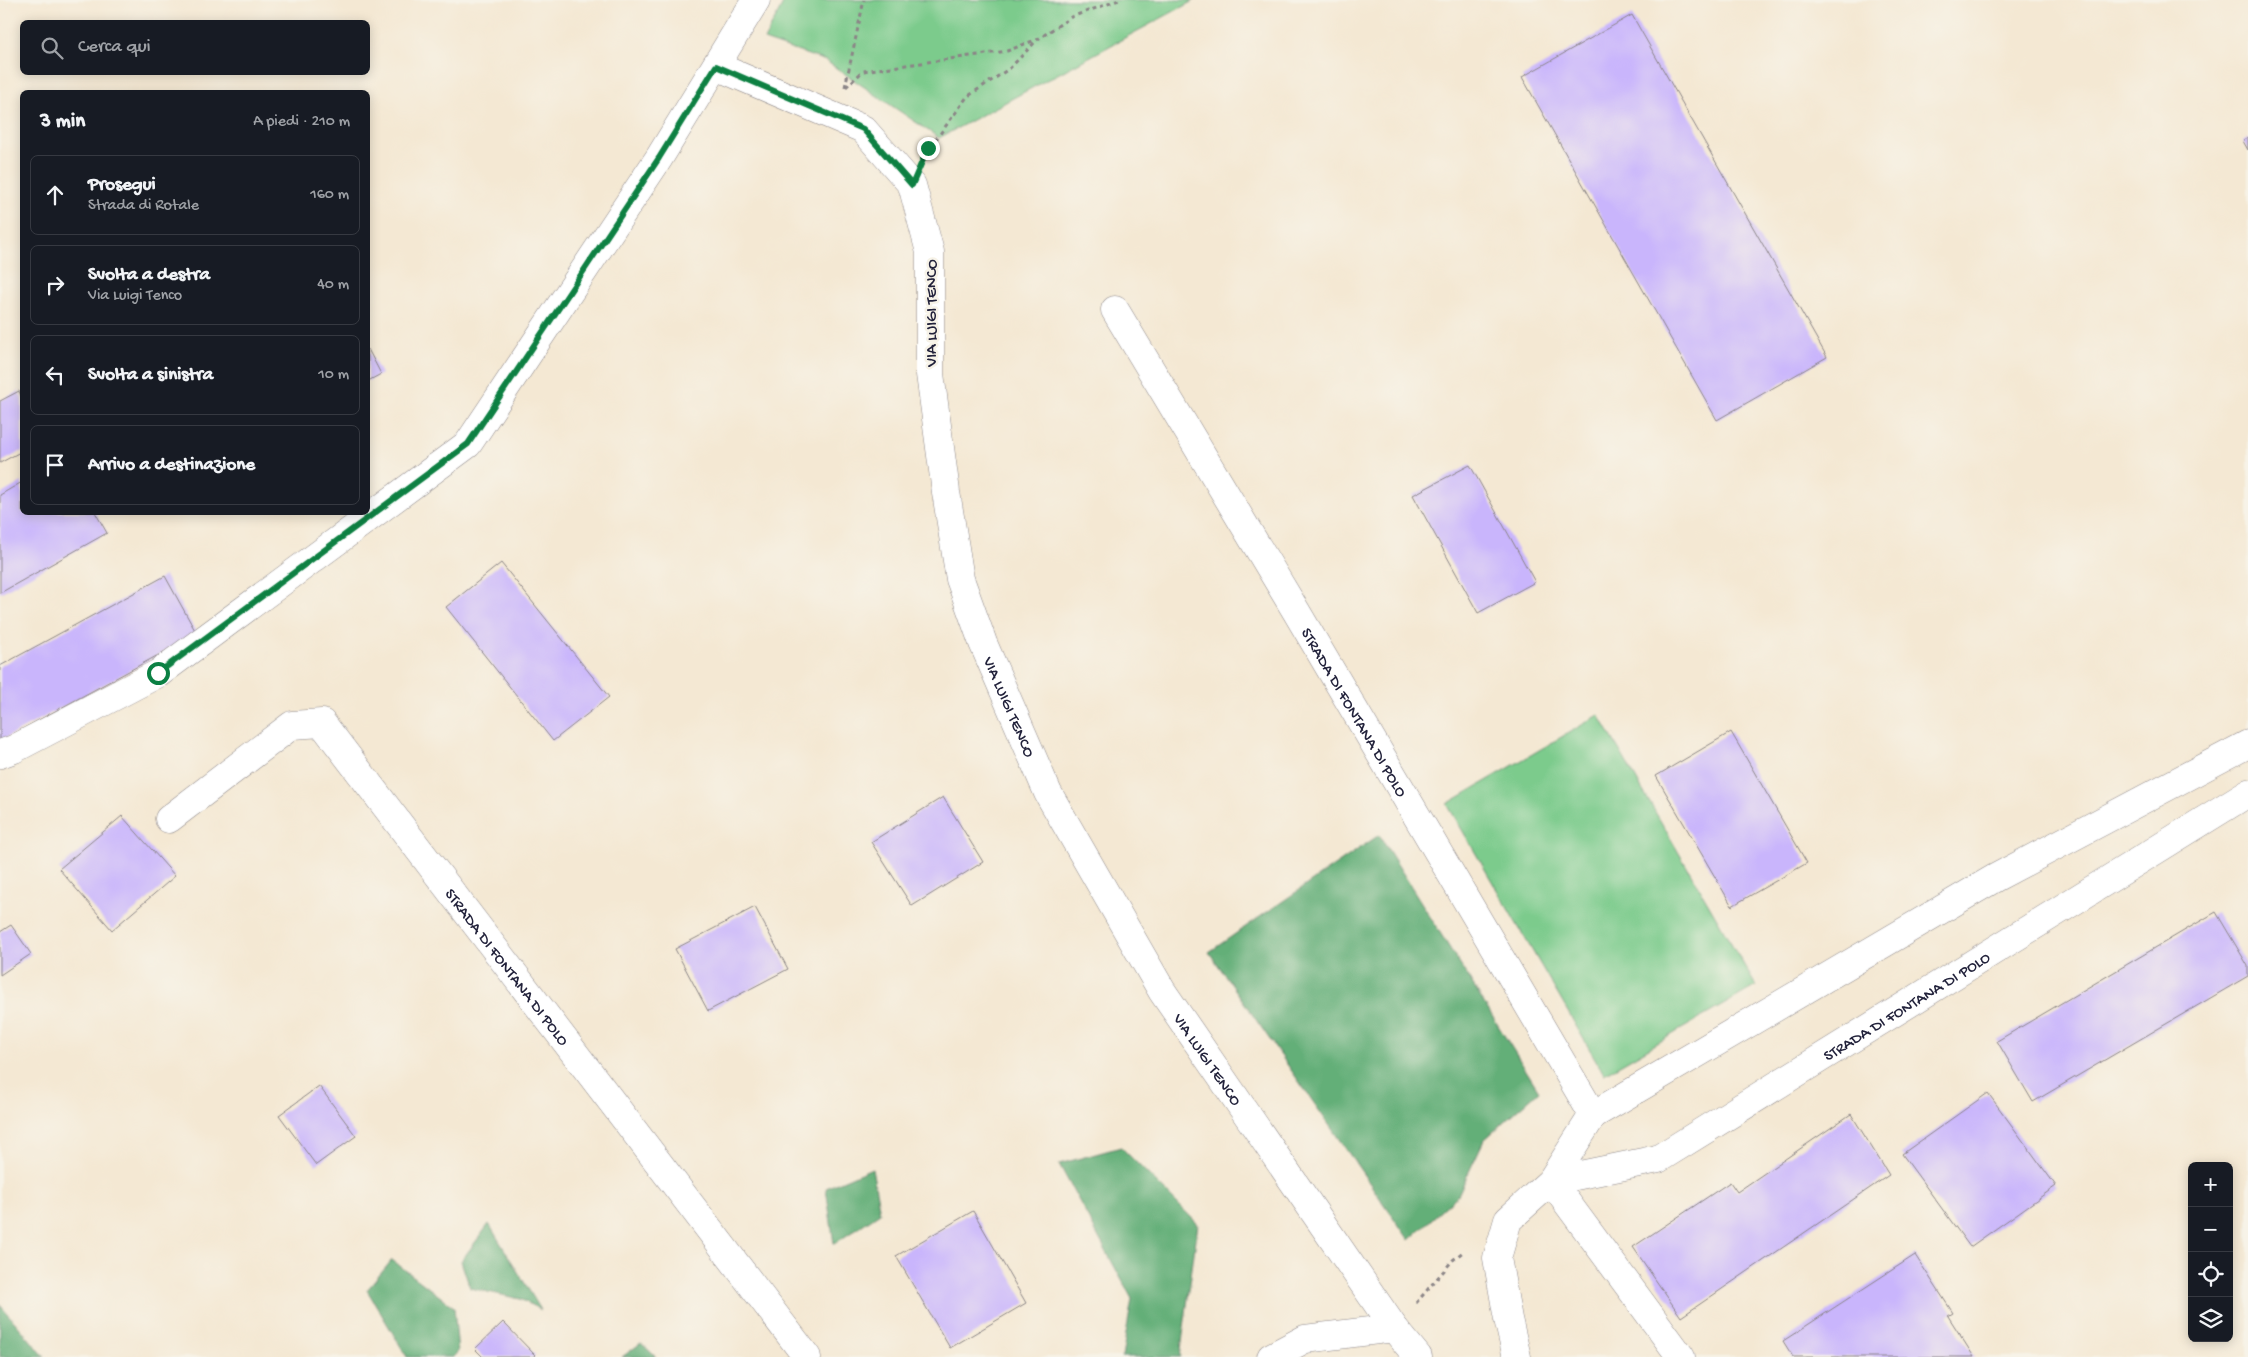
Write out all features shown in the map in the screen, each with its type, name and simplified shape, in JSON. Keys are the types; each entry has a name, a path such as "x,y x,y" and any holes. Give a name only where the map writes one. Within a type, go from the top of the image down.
{"street":[{"path":"0,754 22,745 158,673 468,444 659,158 756,0"},
{"name":"VIA LUIGI TENCO","path":"716,66 863,129 912,185 930,252 930,374 957,560 960,579 983,643 1048,793 1162,991 1394,1328 1418,1357"},
{"name":"STRADA DI FONTANA DI POLO","path":"1115,310 1296,610 1593,1114"},
{"name":"STRADA DI FONTANA DI POLO","path":"169,819 292,725 322,723 807,1357"},
{"path":"1517,1357 1497,1258 1508,1220 1550,1181 1593,1114 1995,878 2248,744"},
{"name":"STRADA DI FONTANA DI POLO","path":"1550,1181 1658,1159 2248,793"},
{"path":"1550,1181 1681,1357"},
{"path":"1272,1357 1306,1339 1394,1328"}],"path":[{"path":"830,115 845,88 864,0"},
{"path":"845,88 863,71 1007,51 1038,39 1071,18 1119,0"},
{"path":"912,185 928,148 967,97 1010,68 1038,39"},
{"path":"1394,1328 1453,1260 1468,1248"}],"green space":[{"path":"785,0 1195,0 939,138 826,61 764,40"},
{"path":"1599,715 1756,986 1604,1074 1447,804"},
{"path":"1379,835 1539,1091 1484,1140 1458,1195 1409,1240 1209,952"},
{"path":"1121,1147 1198,1224 1180,1357 1122,1357 1132,1299 1059,1164"},
{"path":"872,1168 880,1213 834,1244 826,1188"},
{"path":"489,1224 541,1310 520,1299 470,1288 461,1261"},
{"path":"392,1260 454,1307 458,1352 453,1357 407,1357 367,1290"},
{"path":"0,1305 45,1357 0,1357"},
{"path":"641,1343 656,1357 622,1357"}],"building":[{"path":"1632,15 1827,357 1717,420 1522,77"},
{"path":"2248,138 2248,150 2243,141"},
{"path":"370,353 381,374 370,380"},
{"path":"19,391 20,452 0,463 0,401"},
{"path":"1470,465 1535,582 1478,613 1413,495"},
{"path":"20,483 20,515 97,515 107,533 0,593 0,495"},
{"path":"501,563 609,697 553,741 446,607"},
{"path":"165,576 197,634 0,741 0,666"},
{"path":"1731,732 1807,863 1732,906 1656,776"},
{"path":"943,797 983,862 912,906 871,842"},
{"path":"122,816 175,876 112,930 59,869"},
{"path":"755,907 788,969 708,1011 675,949"},
{"path":"2216,912 2248,966 2248,976 2033,1102 1997,1041"},
{"path":"11,925 31,954 0,975 0,932"},
{"path":"319,1086 356,1136 316,1165 279,1115"},
{"path":"1988,1093 2056,1186 1970,1247 1902,1154"},
{"path":"1851,1114 1889,1175 1681,1317 1633,1247 1730,1182 1737,1192"},
{"path":"973,1211 1026,1303 950,1348 896,1256"},
{"path":"1915,1255 1953,1313 1948,1316 1974,1357 1793,1357 1783,1341"},
{"path":"503,1322 535,1355 533,1357 483,1357 475,1349"}],"route":[{"path":"158,673 468,444 659,158 716,66 863,129 912,185 928,148"}]}
